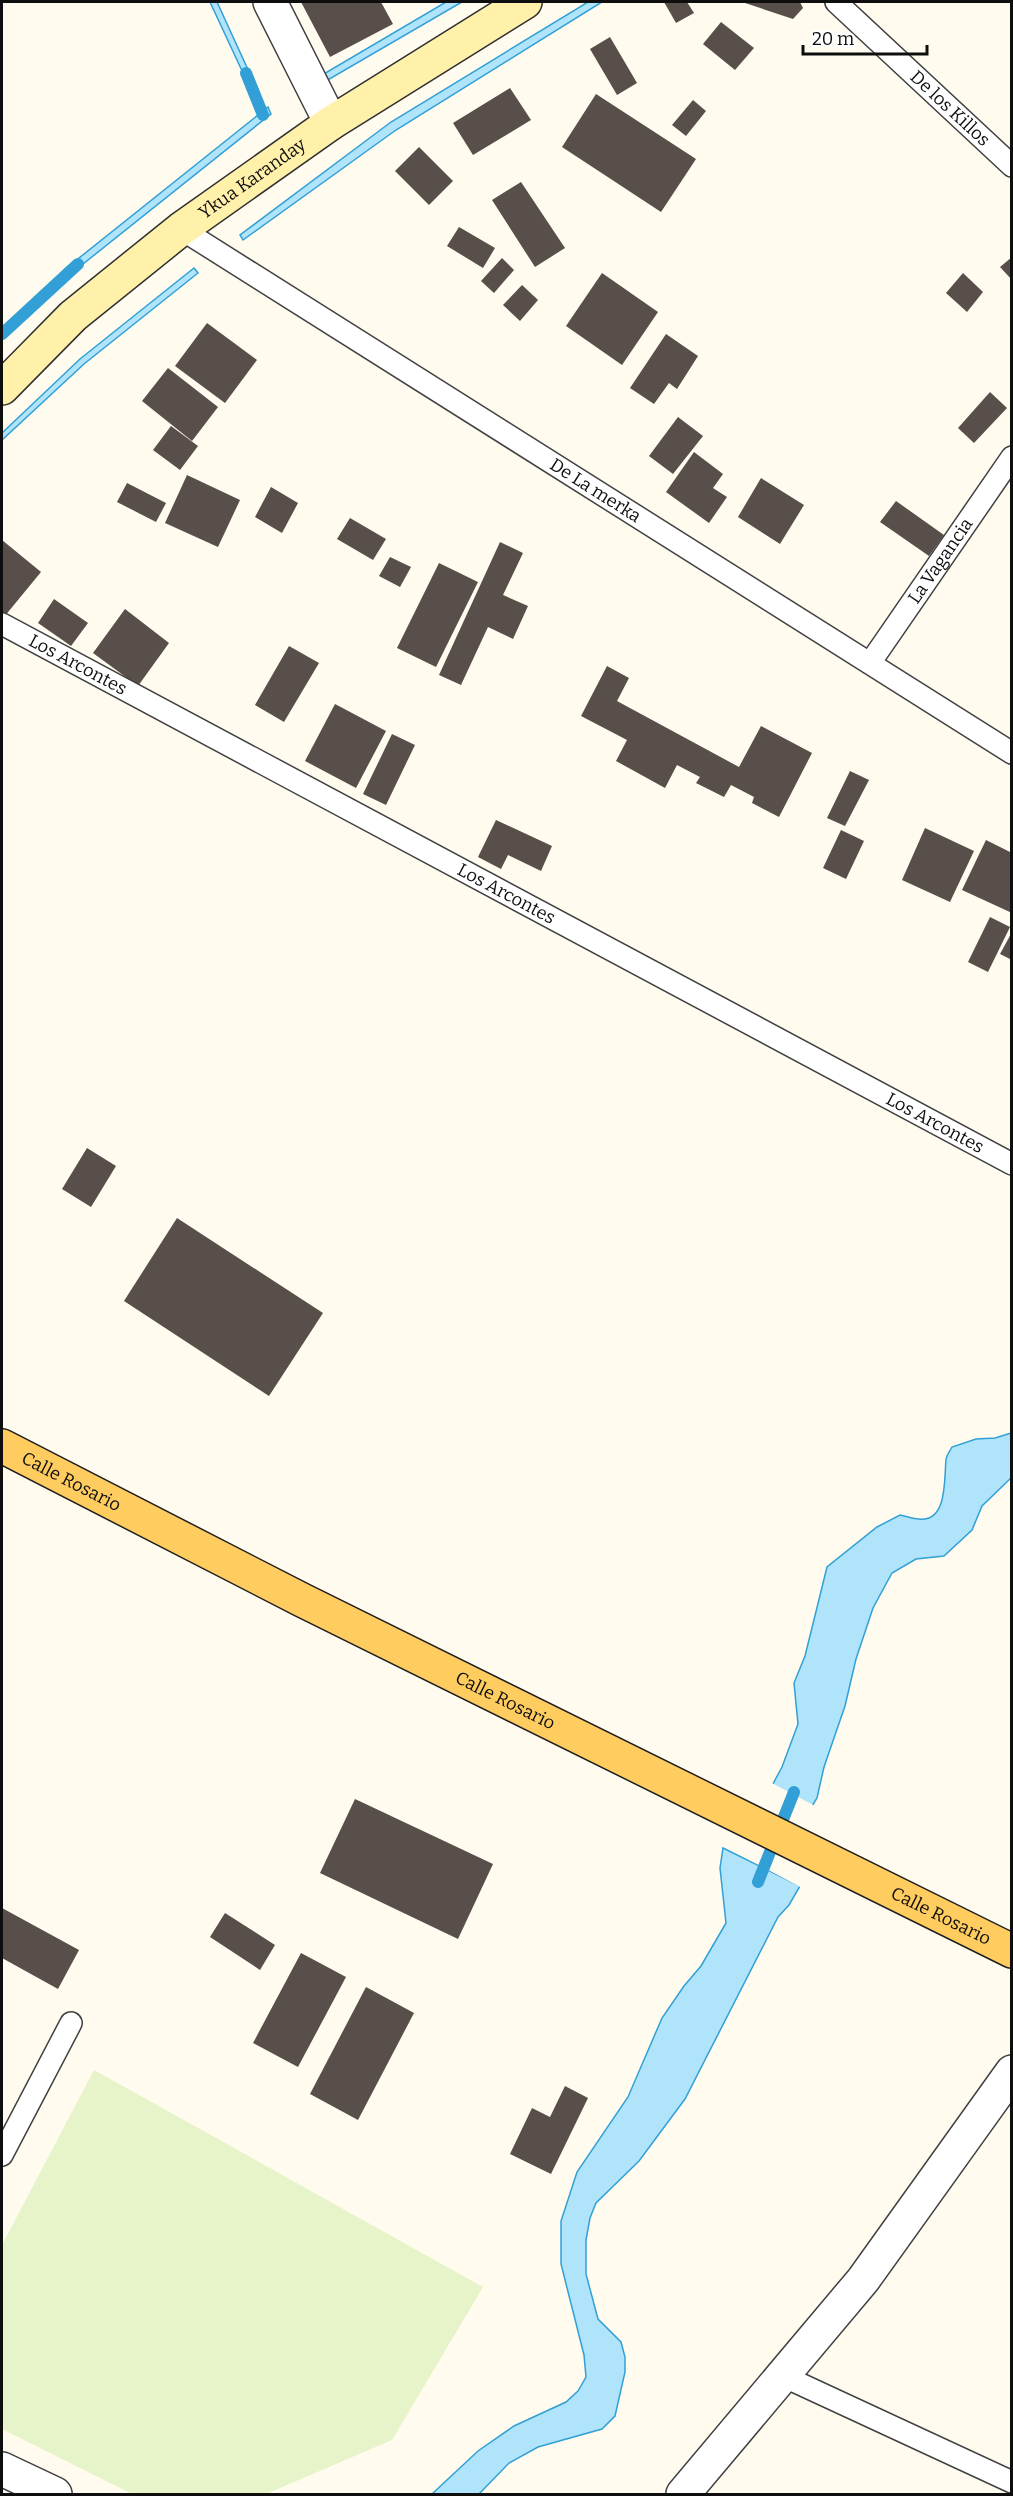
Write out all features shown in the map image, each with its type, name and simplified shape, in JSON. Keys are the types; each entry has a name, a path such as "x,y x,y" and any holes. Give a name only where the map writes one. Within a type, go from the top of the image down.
{"main road":[{"name":"Calle Rosario","path":"2,1446 302,1600 1011,1951"}],"street":[{"path":"270,2 331,123"},
{"name":"Ykua Karanday","path":"2,388 73,316 181,229 331,123 525,2"},
{"path":"683,2494 863,2280 1011,2072"},
{"path":"2,2469 54,2494"}],"lane":[{"name":"De los Killos","path":"836,2 1011,166"},
{"name":"De La merka","path":"181,229 1011,753"},
{"name":"La Vagancia","path":"870,663 1011,457"},
{"name":"Los Arcontes","path":"2,624 1011,1164"},
{"path":"2,2155 71,2023"},
{"path":"783,2376 1011,2482"}],"green space":[{"path":"94,2070 483,2287 392,2440 266,2494 132,2494 2,2429 2,2245"}],"water":[{"path":"210,2 217,2 255,85 250,88"},
{"path":"446,2 462,2 326,81 322,75"},
{"path":"588,2 602,2 396,130 243,240 240,235 391,122"},
{"path":"268,107 271,114 68,276 64,270"},
{"path":"194,268 198,273 84,364 2,440 2,433 80,359"},
{"path":"1011,1433 1011,1478 982,1506 972,1530 944,1556 916,1559 892,1573 873,1608 856,1659 845,1706 824,1767 817,1798 806,1816 767,1795 782,1767 798,1724 794,1683 805,1656 827,1567 877,1527 900,1515 919,1519 935,1514 943,1497 946,1458 952,1447 976,1439 995,1438"},
{"path":"723,1848 800,1886 789,1905 778,1917 685,2099 639,2161 596,2203 590,2218 586,2240 586,2274 598,2319 621,2342 625,2357 625,2372 615,2416 602,2429 538,2447 509,2463 479,2494 432,2494 478,2451 514,2426 566,2402 578,2391 586,2377 584,2355 561,2264 561,2221 577,2172 628,2097 662,2018 701,1966 726,1923 720,1868"}],"pier":[{"path":"770,1782 815,1806 808,1818 765,1797 764,1793"},
{"path":"722,1845 801,1884 802,1888"}],"building":[{"path":"301,2 381,2 393,24 330,57"},
{"path":"664,2 687,2 694,13 676,23"},
{"path":"742,2 800,2 803,8 793,19"},
{"path":"721,22 754,48 735,70 703,44"},
{"path":"610,37 637,83 617,95 590,49"},
{"path":"510,88 531,120 473,155 453,123"},
{"path":"596,94 696,159 661,212 562,147"},
{"path":"693,100 706,111 686,136 672,125"},
{"path":"419,147 453,181 429,205 395,171"},
{"path":"521,182 565,248 535,267 492,200"},
{"path":"459,227 495,248 483,268 447,246"},
{"path":"1012,257 1012,280 1000,267"},
{"path":"502,258 514,270 494,293 481,281"},
{"path":"602,273 658,312 622,365 566,326"},
{"path":"963,273 983,292 967,312 946,293"},
{"path":"522,285 538,300 520,321 503,305"},
{"path":"207,323 257,360 225,403 175,366"},
{"path":"666,334 698,356 677,389 669,383 654,404 630,388"},
{"path":"168,368 218,407 192,441 142,401"},
{"path":"990,392 1007,408 974,443 958,428"},
{"path":"678,417 703,436 673,474 649,456"},
{"path":"171,426 198,446 180,470 153,450"},
{"path":"694,452 723,474 713,488 727,497 709,523 666,492"},
{"path":"187,475 240,500 218,547 165,523"},
{"path":"761,478 804,505 780,544 738,517"},
{"path":"127,483 166,503 156,522 117,502"},
{"path":"271,487 298,503 282,533 255,517"},
{"path":"896,501 944,535 929,556 880,522"},
{"path":"350,518 386,539 373,560 337,539"},
{"path":"2,540 41,572 4,617 2,614"},
{"path":"500,542 523,553 503,595 528,606 513,639 488,627 461,685 439,675"},
{"path":"390,557 411,567 400,587 379,576"},
{"path":"439,563 478,582 436,667 397,648"},
{"path":"54,599 88,623 71,646 38,623"},
{"path":"125,609 169,643 138,686 93,653"},
{"path":"289,646 319,663 284,722 255,705"},
{"path":"607,666 629,678 617,701 739,767 761,726 812,753 779,817 752,803 754,797 731,785 724,797 696,783 700,777 677,765 665,788 616,761 627,740 581,716"},
{"path":"335,704 386,731 356,788 305,761"},
{"path":"392,734 415,745 386,805 363,794"},
{"path":"850,771 869,780 845,826 827,818"},
{"path":"496,820 552,846 541,871 508,855 501,869 478,857"},
{"path":"925,828 974,851 950,902 902,880"},
{"path":"841,830 864,841 846,879 823,868"},
{"path":"986,840 1012,853 1012,913 962,890"},
{"path":"990,917 1010,927 988,972 968,962"},
{"path":"1012,932 1012,960 1000,954"},
{"path":"87,1148 116,1166 91,1207 62,1189"},
{"path":"177,1218 323,1313 269,1396 124,1301"},
{"path":"355,1799 493,1864 458,1939 320,1873"},
{"path":"2,1908 79,1950 58,1989 2,1958"},
{"path":"225,1913 275,1945 260,1970 210,1937"},
{"path":"301,1953 346,1977 298,2067 253,2043"},
{"path":"366,1987 414,2013 358,2120 310,2094"},
{"path":"565,2086 588,2098 551,2174 510,2154 532,2108 550,2117"}],"waterway":[{"path":"246,73 263,115"},
{"path":"2,334 78,264"},
{"path":"758,1882 794,1792"}]}
